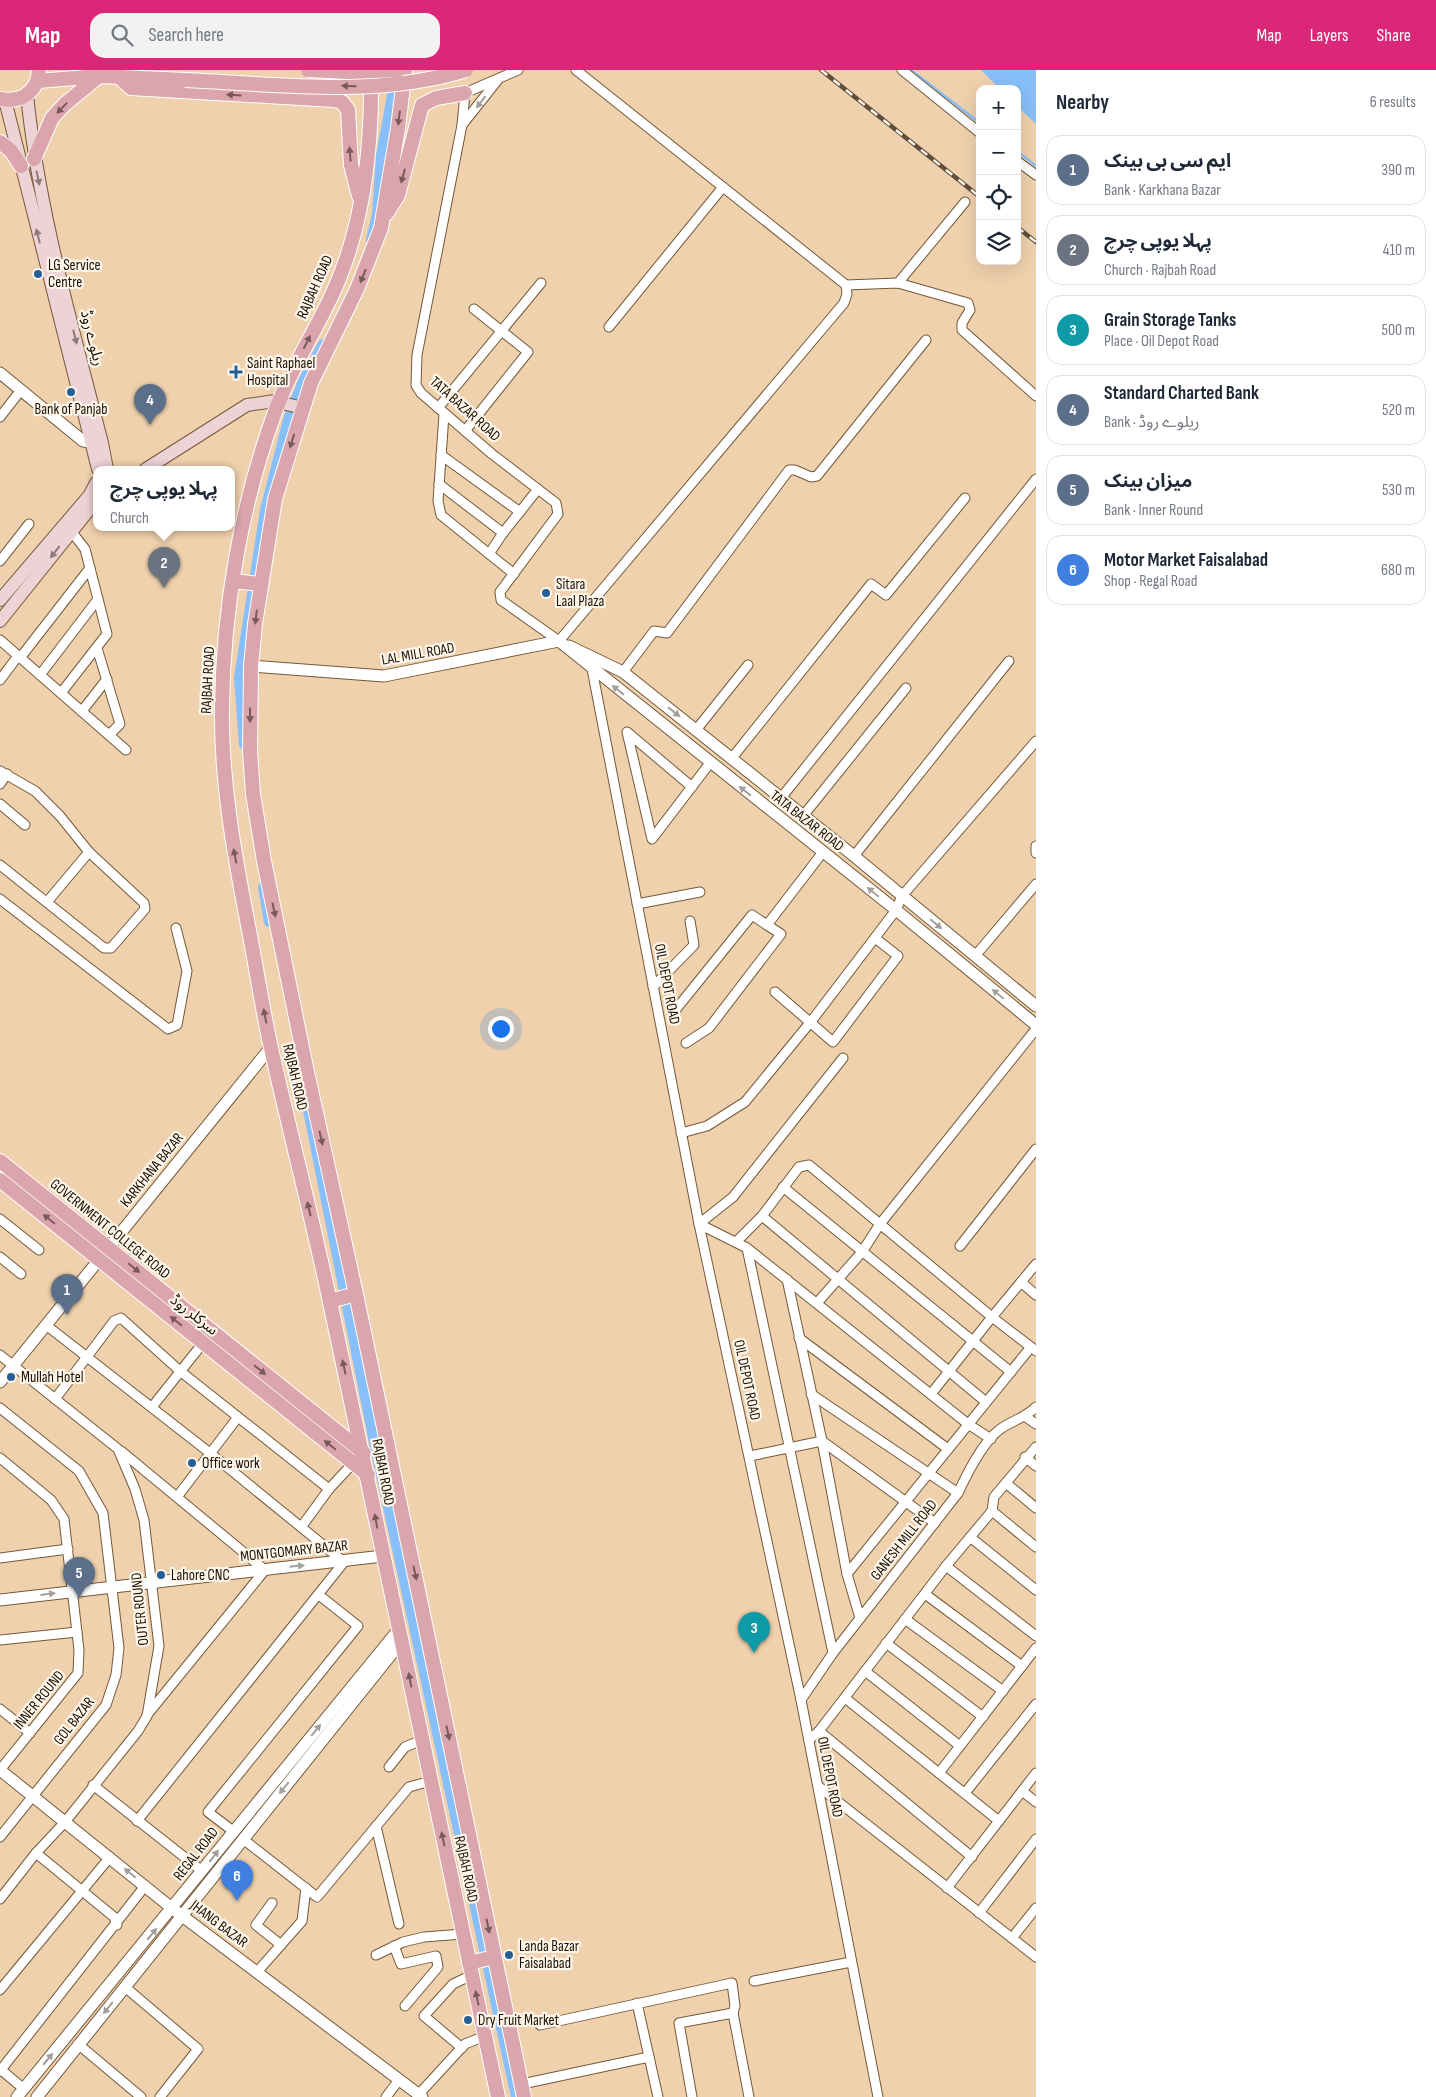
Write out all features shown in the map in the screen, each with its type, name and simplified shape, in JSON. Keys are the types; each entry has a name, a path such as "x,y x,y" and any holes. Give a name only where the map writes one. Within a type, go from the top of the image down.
{"main road":[{"path":"308,70 348,72 398,70"},
{"name":"RAJBAH ROAD","path":"370,70 369,140 361,201 354,236 331,298 306,343 291,405 259,584 251,666 250,751 264,861 307,1072 492,1958 524,2093"},
{"name":"RAJBAH ROAD","path":"405,70 382,220 358,289 311,383 291,405 249,498 225,651 222,710 225,787 233,847 271,1047 332,1300 383,1556 463,1934 472,1967 498,2097"},
{"path":"2,100 20,99 27,96 38,76 99,76 385,86 419,82 466,70"},
{"path":"34,159 52,118 65,104 99,76"},
{"path":"120,77 131,88 342,102 349,115 351,165 361,201"},
{"path":"382,220 398,195 422,105 436,98 465,93"},
{"name":"ریلوے روڈ","path":"27,96 34,159 54,254 106,466"},
{"name":"ریلوے روڈ","path":"2,100 21,166 97,466"},
{"path":"0,142 11,151 21,166"},
{"path":"151,466 239,408 259,402 291,405"},
{"path":"0,600 89,496 93,489"},
{"path":"0,621 93,504"},
{"path":"235,581 259,584"},
{"name":"GOVERNMENT COLLEGE ROAD","path":"0,1161 364,1453"},
{"name":"سرکلر روڈ","path":"0,1180 368,1475"},
{"path":"332,1300 354,1294"},
{"path":"332,1428 354,1415"},
{"path":"472,1967 492,1958"}],"street":[{"path":"465,93 518,70"},
{"path":"576,70 846,285 898,283 968,303 970,310 962,323 962,330 1036,396"},
{"path":"902,70 976,130"},
{"path":"462,125 499,79"},
{"name":"TATA BAZAR ROAD","path":"465,93 462,125 417,355 416,385 422,394 441,411 556,503 558,514 500,592 502,600 559,641 896,910 1036,1027"},
{"path":"1021,164 1036,175"},
{"path":"609,327 723,187"},
{"path":"898,283 964,202"},
{"path":"514,574 441,515 438,502 441,411 541,283"},
{"path":"559,641 844,303 847,294 846,285"},
{"path":"465,431 528,352 474,309"},
{"path":"622,672 654,631 667,633 789,470 795,470 811,477 817,476 926,340"},
{"path":"0,373 83,441 92,443"},
{"path":"0,417 21,390"},
{"path":"441,455 520,512"},
{"path":"781,798 1036,479"},
{"path":"439,484 503,533"},
{"path":"489,554 503,533 538,490"},
{"path":"732,758 871,584 886,595 964,498"},
{"path":"0,560 29,524"},
{"path":"61,693 107,634 85,549 71,530"},
{"path":"0,680 90,568"},
{"path":"40,675 98,599"},
{"path":"0,640 126,750"},
{"name":"TATA BAZAR ROAD","path":"559,641 589,654 622,672 854,856 1036,1006"},
{"name":"LAL MILL ROAD","path":"251,666 384,676 559,641"},
{"path":"97,648 120,724 109,735"},
{"path":"854,856 1009,661"},
{"path":"696,730 748,665"},
{"name":"OIL DEPOT ROAD","path":"592,669 699,1224 801,1700 878,2097"},
{"path":"82,711 107,679"},
{"path":"803,816 906,688"},
{"path":"692,787 627,732 652,839 692,787 710,763"},
{"path":"681,1133 707,1126 745,1102 875,938 896,910 902,896 1036,742"},
{"path":"0,784 3,772 35,791 60,816 88,852 144,903 145,910 108,949 104,948 0,865"},
{"path":"0,804 25,824"},
{"path":"1036,846 1036,853"},
{"path":"47,902 88,852"},
{"path":"767,925 823,852"},
{"path":"975,956 1036,884"},
{"path":"637,904 700,892"},
{"path":"0,899 168,1029 177,1025 187,971 176,928"},
{"path":"673,1013 752,915 782,934 709,1028 686,1043"},
{"path":"653,986 694,945 690,921"},
{"path":"775,992 833,1042 898,956 875,938"},
{"path":"817,1304 862,1252 880,1224 1036,1027"},
{"name":"KARKHANA BAZAR","path":"0,1382 271,1047"},
{"path":"843,1058 733,1197 699,1224 747,1248 968,1424 991,1439"},
{"path":"960,1246 1036,1148"},
{"path":"736,1242 762,1216 799,1167 809,1165 1033,1349 1010,1372 847,1574"},
{"path":"783,1187 1010,1372"},
{"path":"762,1216 986,1402"},
{"path":"0,1219 39,1250"},
{"path":"747,1248 833,1653"},
{"path":"0,1257 21,1274"},
{"path":"931,1394 1036,1264"},
{"path":"786,1279 822,1441 847,1574 860,1618"},
{"path":"1021,1282 1036,1295"},
{"path":"55,1399 114,1321 121,1318 180,1371 329,1489"},
{"path":"46,1325 302,1526 344,1562 137,1821"},
{"path":"799,1338 948,1449"},
{"path":"152,1407 204,1343"},
{"name":"OUTER ROUND","path":"0,1355 118,1449 135,1489 144,1520 159,1646 147,1716 138,1731 93,1785 66,1822 36,1853 0,1899"},
{"path":"812,1394 958,1493"},
{"name":"GANESH MILL ROAD","path":"801,1700 833,1653 958,1493 969,1471 991,1439 999,1430 1026,1416 1036,1407"},
{"name":"GOL BAZAR","path":"0,1408 79,1471 103,1514 119,1648 116,1675 106,1705 0,1837"},
{"path":"1026,1416 1036,1424"},
{"path":"177,1497 238,1417"},
{"path":"750,1456 789,1446 822,1441 935,1523"},
{"path":"809,1740 819,1731 946,1566 992,1511 994,1497 1036,1447"},
{"path":"118,1449 265,1570 147,1716"},
{"path":"302,1526 329,1489 352,1463 364,1453"},
{"path":"1025,1458 1036,1466"},
{"name":"INNER ROUND","path":"0,1770 78,1673 79,1650 64,1519 51,1500 2,1463"},
{"path":"1006,1484 1036,1508"},
{"path":"992,1511 1036,1547"},
{"path":"970,1538 1036,1590"},
{"path":"0,1558 68,1549"},
{"name":"MONTGOMARY BAZAR","path":"0,1600 344,1562 383,1556"},
{"path":"946,1566 1036,1636"},
{"path":"233,1831 208,1812 358,1626 319,1594"},
{"path":"925,1594 1022,1666"},
{"path":"905,1619 1003,1691"},
{"path":"0,1640 77,1632"},
{"name":"REGAL ROAD","path":"37,2097 125,1987 202,1872 233,1831 400,1635"},
{"name":"REGAL ROAD","path":"21,2093 177,1912 243,1839 400,1635"},
{"path":"886,1644 983,1717"},
{"path":"939,1773 1036,1648"},
{"path":"865,1671 960,1746"},
{"path":"845,1698 999,1821"},
{"path":"965,1793 1036,1704"},
{"path":"0,1709 30,1733"},
{"path":"819,1731 972,1857"},
{"path":"389,1766 405,1747 422,1740"},
{"name":"JHANG BAZAR","path":"0,1770 177,1912 421,2096"},
{"path":"947,1888 1036,1773"},
{"path":"243,1839 317,1898 409,1787 431,1781"},
{"path":"93,1785 202,1872"},
{"path":"818,1786 1036,1957"},
{"path":"1022,1791 1036,1802"},
{"path":"376,1826 399,1924"},
{"path":"979,1913 1036,1839"},
{"path":"36,1853 114,1917 117,1925"},
{"path":"0,1990 110,1857"},
{"path":"21,2093 0,2070 117,1925 146,1886"},
{"path":"257,1972 302,1921 306,1888"},
{"path":"272,1903 256,1925 281,1945"},
{"path":"1012,1938 1035,1911"},
{"path":"376,1955 403,1942 424,1937 463,1934"},
{"path":"394,1946 401,1964 436,1956 438,1967 405,2006"},
{"path":"754,1980 851,1962"},
{"path":"462,2048 424,2016 453,1984 472,1967"},
{"path":"540,2025 732,1983 735,2006 733,2013 749,2097"},
{"path":"125,1987 198,2048 160,2097"},
{"path":"637,2003 658,2097"},
{"path":"692,2097 680,2023 733,2013"},
{"path":"421,2096 462,2048 474,2039 485,2036"},
{"path":"78,2044 141,2097"},
{"path":"524,2093 649,2057"},
{"path":"386,2097 399,2080"}],"water":[{"path":"981,70 1036,70 1036,124 1021,110 1021,85 996,85"}],"waterway":[{"path":"911,70 976,120"},
{"path":"371,240 377,214 381,156 395,79"},
{"path":"1021,154 1036,166"},
{"path":"244,744 239,678 265,510 289,416 303,381 323,344"},
{"path":"263,887 269,922"},
{"path":"307,1105 374,1442 516,2097"}],"railway":[{"path":"821,70 976,194"},
{"path":"1021,230 1036,242"}],"place":[{"name":"LG Service Centre","path":"38,274"},
{"name":"Saint Raphael Hospital","path":"236,372"},
{"name":"Bank of Panjab","path":"71,392"},
{"name":"Standard Charted Bank","path":"150,425"},
{"name":"پہلا یوپی چرچ","path":"164,588"},
{"name":"Sitara Laal Plaza","path":"546,593"},
{"name":"ایم سی بی بینک","path":"67,1315"},
{"name":"Mullah Hotel","path":"11,1377"},
{"name":"Office work","path":"192,1463"},
{"name":"Lahore CNC","path":"161,1575"},
{"name":"میزان بینک","path":"79,1598"},
{"name":"Grain Storage Tanks","path":"754,1653"},
{"name":"Motor Market Faisalabad","path":"237,1901"},
{"name":"Landa Bazar Faisalabad","path":"509,1955"},
{"name":"Dry Fruit Market","path":"468,2020"}]}
